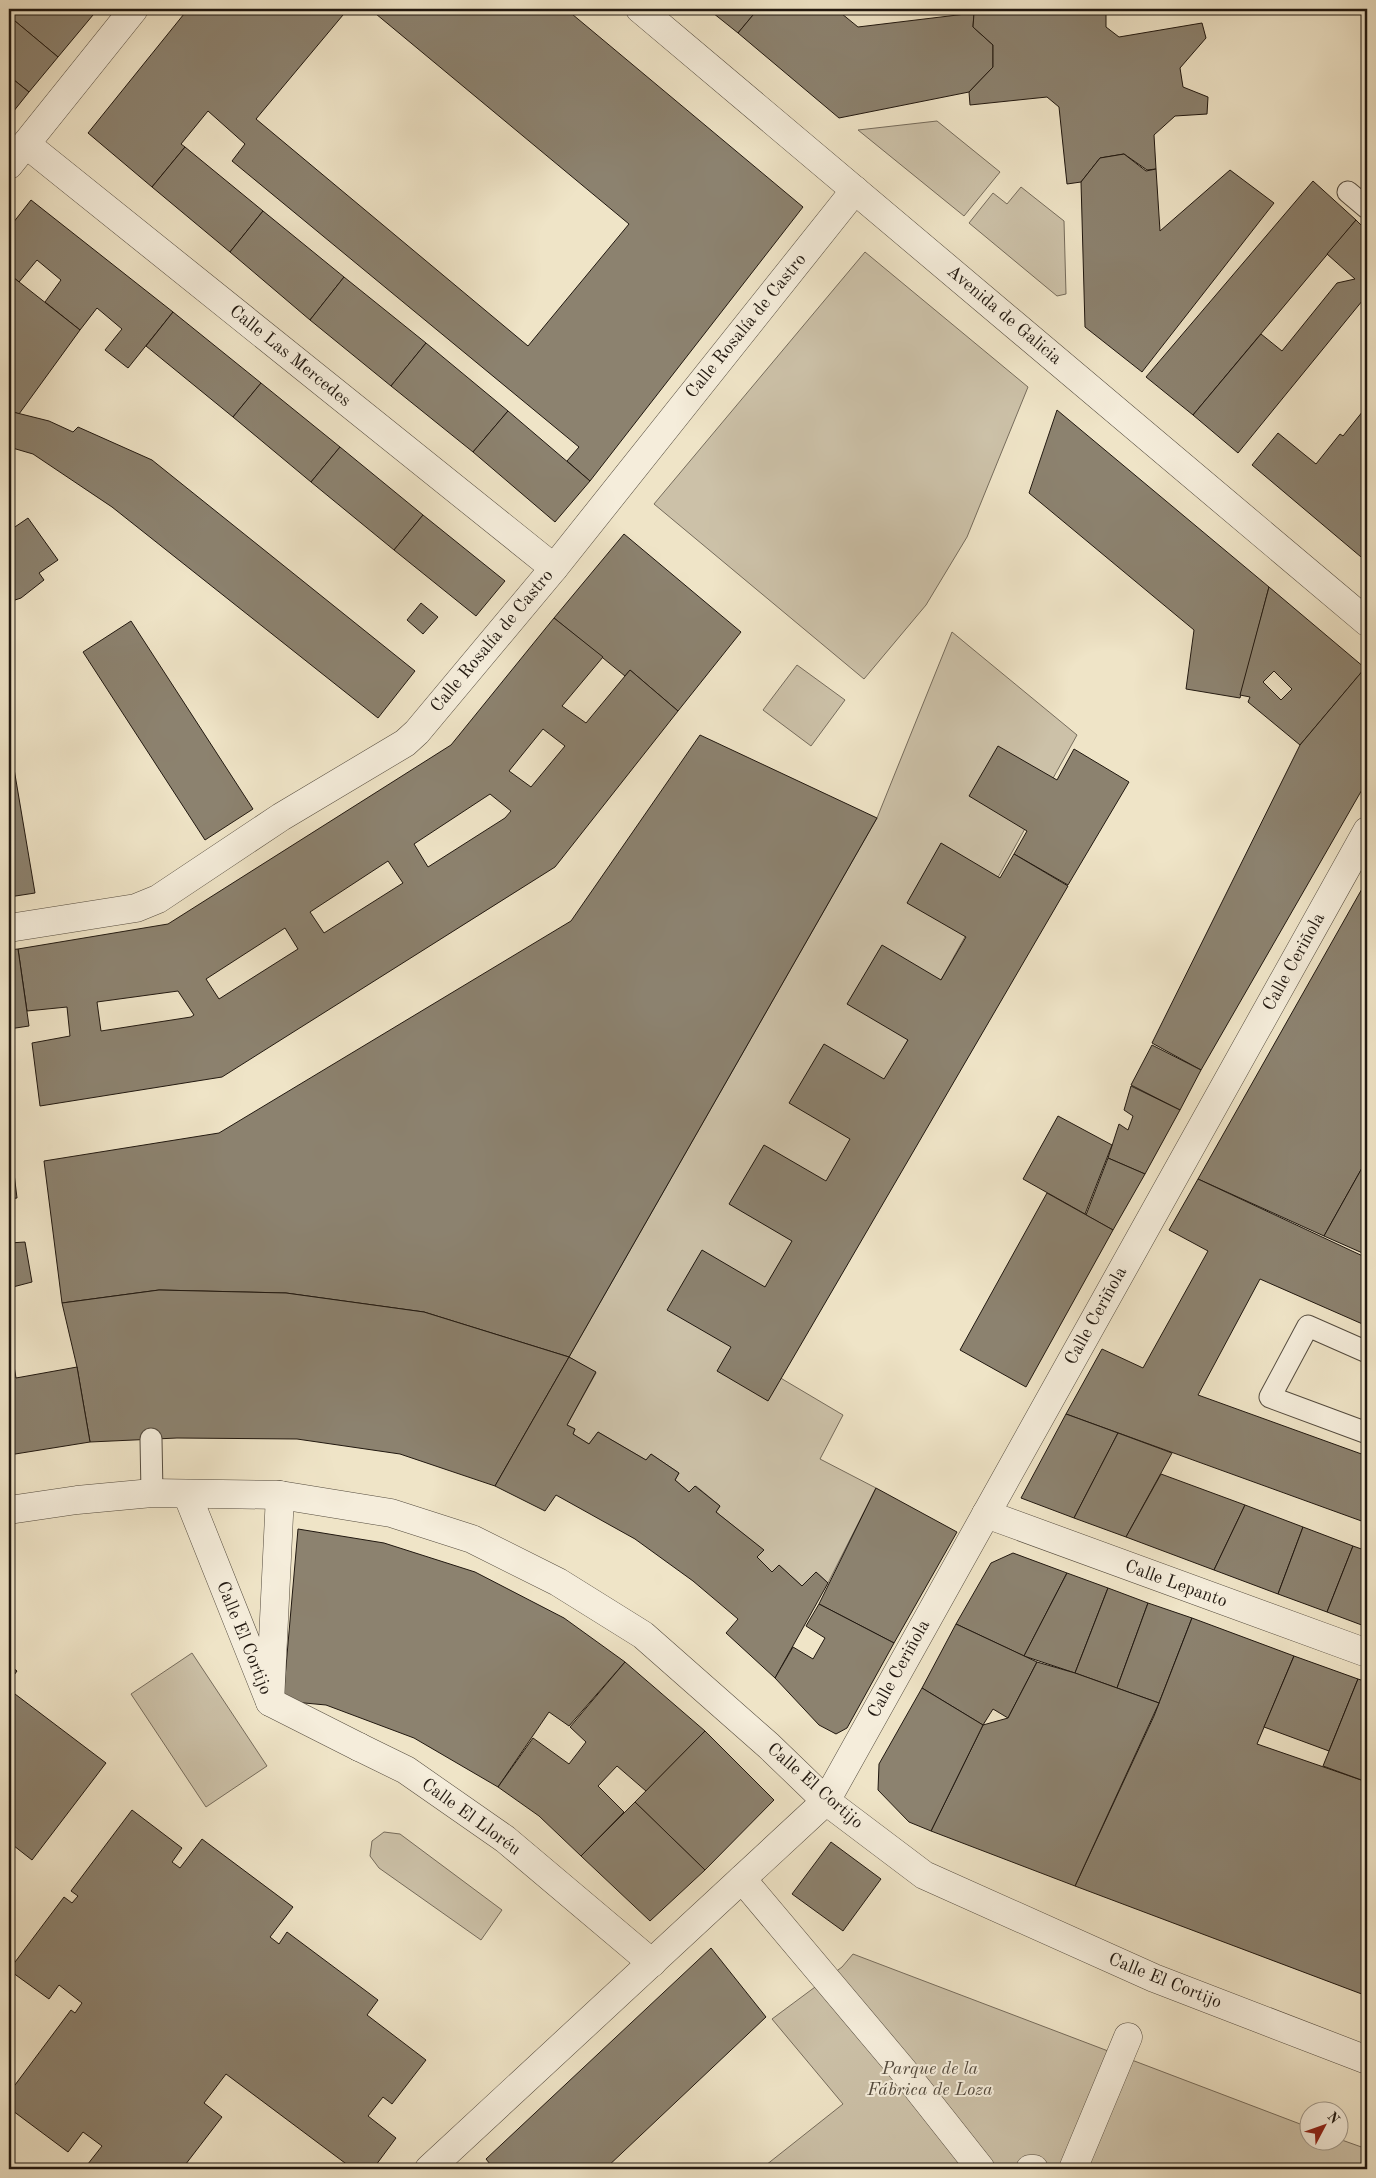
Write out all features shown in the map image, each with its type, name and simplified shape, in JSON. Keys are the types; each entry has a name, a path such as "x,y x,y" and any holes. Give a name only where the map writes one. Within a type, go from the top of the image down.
{"street":[{"path":"9,165 134,9"},
{"name":"Avenida de Galicia","path":"640,9 1367,622"},
{"name":"Calle Las Mercedes","path":"26,144 554,568"},
{"name":"Calle Rosalía de Castro","path":"9,928 136,908 158,899 281,817 405,743 417,732 554,568 855,190"},
{"name":"Calle Ceriñola","path":"826,1801 1367,831"},
{"name":"Calle El Cortijo","path":"9,1510 77,1500 152,1493 280,1495 391,1513 472,1539 558,1582 643,1635 762,1739 826,1801 924,1875 1154,1978 1367,2060"},
{"name":"Calle El Cortijo","path":"188,1494 270,1702"},
{"name":"Calle El Cortijo","path":"270,1702 280,1495"},
{"name":"Calle Lepanto","path":"986,1514 1367,1654"},
{"name":"Calle El Lloréu","path":"270,1702 406,1770 505,1839 652,1963"},
{"path":"442,2165 652,1963 826,1801"},
{"path":"742,1879 896,2061 981,2169"},
{"path":"1072,2169 1128,2037"}],"lane":[{"path":"1348,192 1367,208"},
{"path":"1367,1352 1308,1326 1270,1398 1367,1433"},
{"path":"151,1439 152,1493"}],"green space":[{"path":"937,121 1000,172 964,216 858,130"},
{"path":"1021,187 1064,221 1066,294 1057,296 969,223 993,193 1007,204"},
{"path":"865,252 1028,387 967,537 926,605 864,679 654,504"},
{"path":"952,632 1077,735 735,1351 843,1415 820,1459 876,1488 828,1583 816,1572 802,1586 779,1565 772,1572 757,1557 763,1550 716,1512 720,1506 696,1486 689,1492 675,1480 679,1473 651,1454 646,1460 598,1432 589,1444 573,1434 575,1429 567,1425 596,1373 569,1357 877,818"},
{"path":"797,665 845,700 811,746 763,710"},
{"path":"192,1653 267,1766 206,1807 131,1694"},
{"path":"384,1832 400,1834 502,1910 481,1940 379,1868 370,1856 372,1841"},
{"name":"Parque de la Fábrica de Loza","path":"853,1954 1298,2123 1298,2150 1348,2150 1348,2142 1367,2149 1367,2169 761,2169 843,2104 772,2019 842,1967"}],"building":[{"path":"9,9 98,9 58,57 9,16"},
{"path":"188,9 348,9 256,119 528,346 629,224 370,9 566,9 803,207 590,481 567,461 579,447 232,161 245,144 208,111 181,144 185,147 152,187 88,133"},
{"path":"708,9 758,9 738,33"},
{"path":"758,9 836,9 858,27 974,13 973,27 993,45 993,67 969,92 839,118 738,33"},
{"path":"1016,9 1106,9 1106,27 1119,37 1202,23 1206,38 1180,68 1183,87 1208,97 1207,114 1175,116 1154,135 1156,169 1147,170 1124,154 1100,158 1081,182 1067,184 1059,107 1047,97 970,105 969,92 993,67 993,45 973,27 974,13 1013,11"},
{"path":"9,16 58,57 29,92 9,76"},
{"path":"9,76 29,92 9,117"},
{"path":"185,147 263,211 230,252 152,187"},
{"path":"1124,154 1146,171 1156,169 1160,231 1230,170 1274,203 1142,372 1085,327 1081,182 1100,158"},
{"path":"1313,181 1356,220 1193,415 1146,377"},
{"path":"31,200 173,312 128,368 105,350 122,329 97,308 80,330 45,302 61,280 37,260 19,282 9,274 9,228"},
{"path":"263,211 344,277 310,320 230,252"},
{"path":"1356,220 1367,231 1367,295 1238,453 1193,415 1261,334 1282,351 1337,283 1355,279 1327,254"},
{"path":"9,274 80,330 19,414 9,411"},
{"path":"344,277 426,343 391,386 310,320"},
{"path":"173,312 261,383 233,417 146,346"},
{"path":"426,343 508,411 473,452 391,386"},
{"path":"261,383 340,447 311,482 233,417"},
{"path":"1367,406 1367,562 1252,465 1278,433 1316,464 1340,434 1343,436"},
{"path":"1057,410 1269,587 1240,698 1186,689 1194,630 1029,493"},
{"path":"9,411 49,421 73,432 78,427 152,460 415,671 378,718 112,507 33,454 9,447"},
{"path":"508,411 590,481 555,522 473,452"},
{"path":"340,447 423,515 394,550 311,482"},
{"path":"423,515 505,581 476,616 394,550"},
{"path":"28,518 58,560 39,573 44,580 21,598 9,602 9,531"},
{"path":"624,534 741,632 678,711 630,670 625,676 554,618"},
{"path":"1269,587 1365,668 1300,745 1248,702 1250,697 1240,695","holes":["1274,671 1292,689 1281,700 1263,682"]},
{"path":"421,603 438,617 423,634 407,620"},
{"path":"554,618 603,657 562,706 586,723 630,670 678,711 555,867 222,1077 40,1106 32,1043 70,1036 67,1007 27,1011 18,949 168,924 451,745","holes":["543,729 565,746 531,787 509,771","490,794 511,811 505,818 428,867 414,844","388,861 403,883 324,933 310,912","285,928 298,949 219,999 206,979","178,991 194,1015 101,1031 97,1002"]},
{"path":"131,621 253,809 205,840 83,652"},
{"path":"1365,668 1367,669 1367,781 1201,1070 1152,1043 1300,745"},
{"path":"700,735 877,818 569,1357 424,1312 286,1293 159,1290 62,1303 44,1161 219,1133 571,921"},
{"path":"9,739 35,893 9,897"},
{"path":"998,746 1057,780 1074,749 1129,782 1068,885 1014,854 1027,831 969,796"},
{"path":"941,843 1000,878 1014,854 1068,886 768,1401 717,1371 731,1347 667,1310 702,1250 765,1287 792,1241 729,1204 764,1145 826,1181 850,1139 789,1103 824,1044 884,1079 908,1040 847,1004 882,945 941,980 966,937 907,903"},
{"path":"1367,880 1367,1159 1324,1236 1198,1179"},
{"path":"18,949 29,1026 9,1029 9,950"},
{"path":"1152,1045 1201,1070 1180,1110 1131,1085"},
{"path":"1131,1086 1180,1110 1145,1174 1108,1158 1119,1124 1128,1130 1133,1116 1124,1110"},
{"path":"1058,1116 1112,1145 1085,1214 1023,1179"},
{"path":"9,1132 17,1198 9,1199"},
{"path":"1108,1158 1145,1174 1113,1230 1086,1215"},
{"path":"1367,1159 1367,1255 1324,1236"},
{"path":"1198,1179 1367,1258 1367,1326 1260,1279 1198,1395 1367,1456 1367,1523 1066,1414 1102,1349 1143,1368 1208,1251 1169,1230"},
{"path":"1047,1193 1113,1230 1026,1387 960,1350"},
{"path":"25,1242 32,1282 9,1288 9,1243"},
{"path":"159,1290 286,1293 424,1312 569,1357 495,1486 400,1454 297,1439 177,1438 90,1442 77,1367 62,1303"},
{"path":"9,1336 16,1378 77,1367 90,1442 9,1455"},
{"path":"569,1357 596,1372 567,1425 575,1429 573,1434 589,1444 598,1432 646,1460 651,1454 679,1473 675,1480 689,1492 695,1486 720,1506 716,1512 764,1550 757,1557 772,1572 779,1565 802,1586 816,1572 828,1583 775,1678 726,1633 738,1619 693,1581 635,1539 556,1495 545,1511 495,1486"},
{"path":"1066,1414 1118,1433 1074,1518 1021,1498"},
{"path":"1118,1433 1172,1453 1126,1537 1074,1518"},
{"path":"1161,1474 1245,1505 1214,1570 1126,1537"},
{"path":"876,1488 957,1532 894,1643 819,1604"},
{"path":"1245,1505 1303,1527 1278,1594 1214,1570"},
{"path":"1303,1527 1353,1546 1327,1612 1278,1594"},
{"path":"298,1529 384,1543 475,1572 564,1618 625,1662 569,1726 549,1712 498,1787 414,1738 326,1705 283,1701"},
{"path":"1353,1546 1367,1551 1367,1627 1327,1612"},
{"path":"1013,1553 1067,1573 1024,1656 956,1624 991,1563"},
{"path":"1067,1573 1108,1588 1075,1673 1024,1656"},
{"path":"1108,1588 1148,1603 1117,1688 1075,1673"},
{"path":"1148,1603 1192,1618 1159,1703 1117,1688"},
{"path":"819,1604 894,1643 847,1728 836,1734 819,1725 775,1678 793,1647 813,1659 825,1638 806,1626"},
{"path":"1192,1618 1294,1656 1257,1744 1367,1782 1367,1996 1075,1886 1154,1716"},
{"path":"956,1624 1037,1662 1008,1718 993,1709 983,1725 922,1688"},
{"path":"1294,1656 1358,1679 1329,1751 1264,1727"},
{"path":"625,1662 705,1731 646,1791 617,1766 598,1786 624,1812 581,1856 539,1816 498,1787 533,1738 569,1764 586,1742 570,1727"},
{"path":"1037,1662 1075,1673 1159,1703 1075,1886 931,1831 983,1725 1008,1718"},
{"path":"9,1665 17,1671 9,1682"},
{"path":"1358,1679 1367,1682 1367,1782 1323,1766"},
{"path":"922,1688 983,1725 931,1831 909,1822 878,1790 879,1764"},
{"path":"15,1694 106,1763 32,1860 9,1842 9,1702"},
{"path":"705,1731 774,1800 705,1870 635,1802"},
{"path":"635,1802 705,1870 650,1921 581,1856"},
{"path":"132,1810 182,1848 172,1862 180,1868 202,1839 293,1907 270,1937 279,1944 287,1932 378,2000 367,2015 426,2060 392,2104 383,2097 368,2116 396,2138 373,2169 353,2169 226,2074 204,2103 222,2117 182,2169 84,2169 102,2146 83,2132 68,2152 9,2108 9,2093 71,2010 75,2013 82,2003 59,1985 49,1999 9,1970 64,1897 72,1903 78,1896 71,1891"},
{"path":"831,1842 881,1879 843,1931 792,1894"},
{"path":"711,1948 766,2017 605,2169 494,2169 486,2159"}]}
